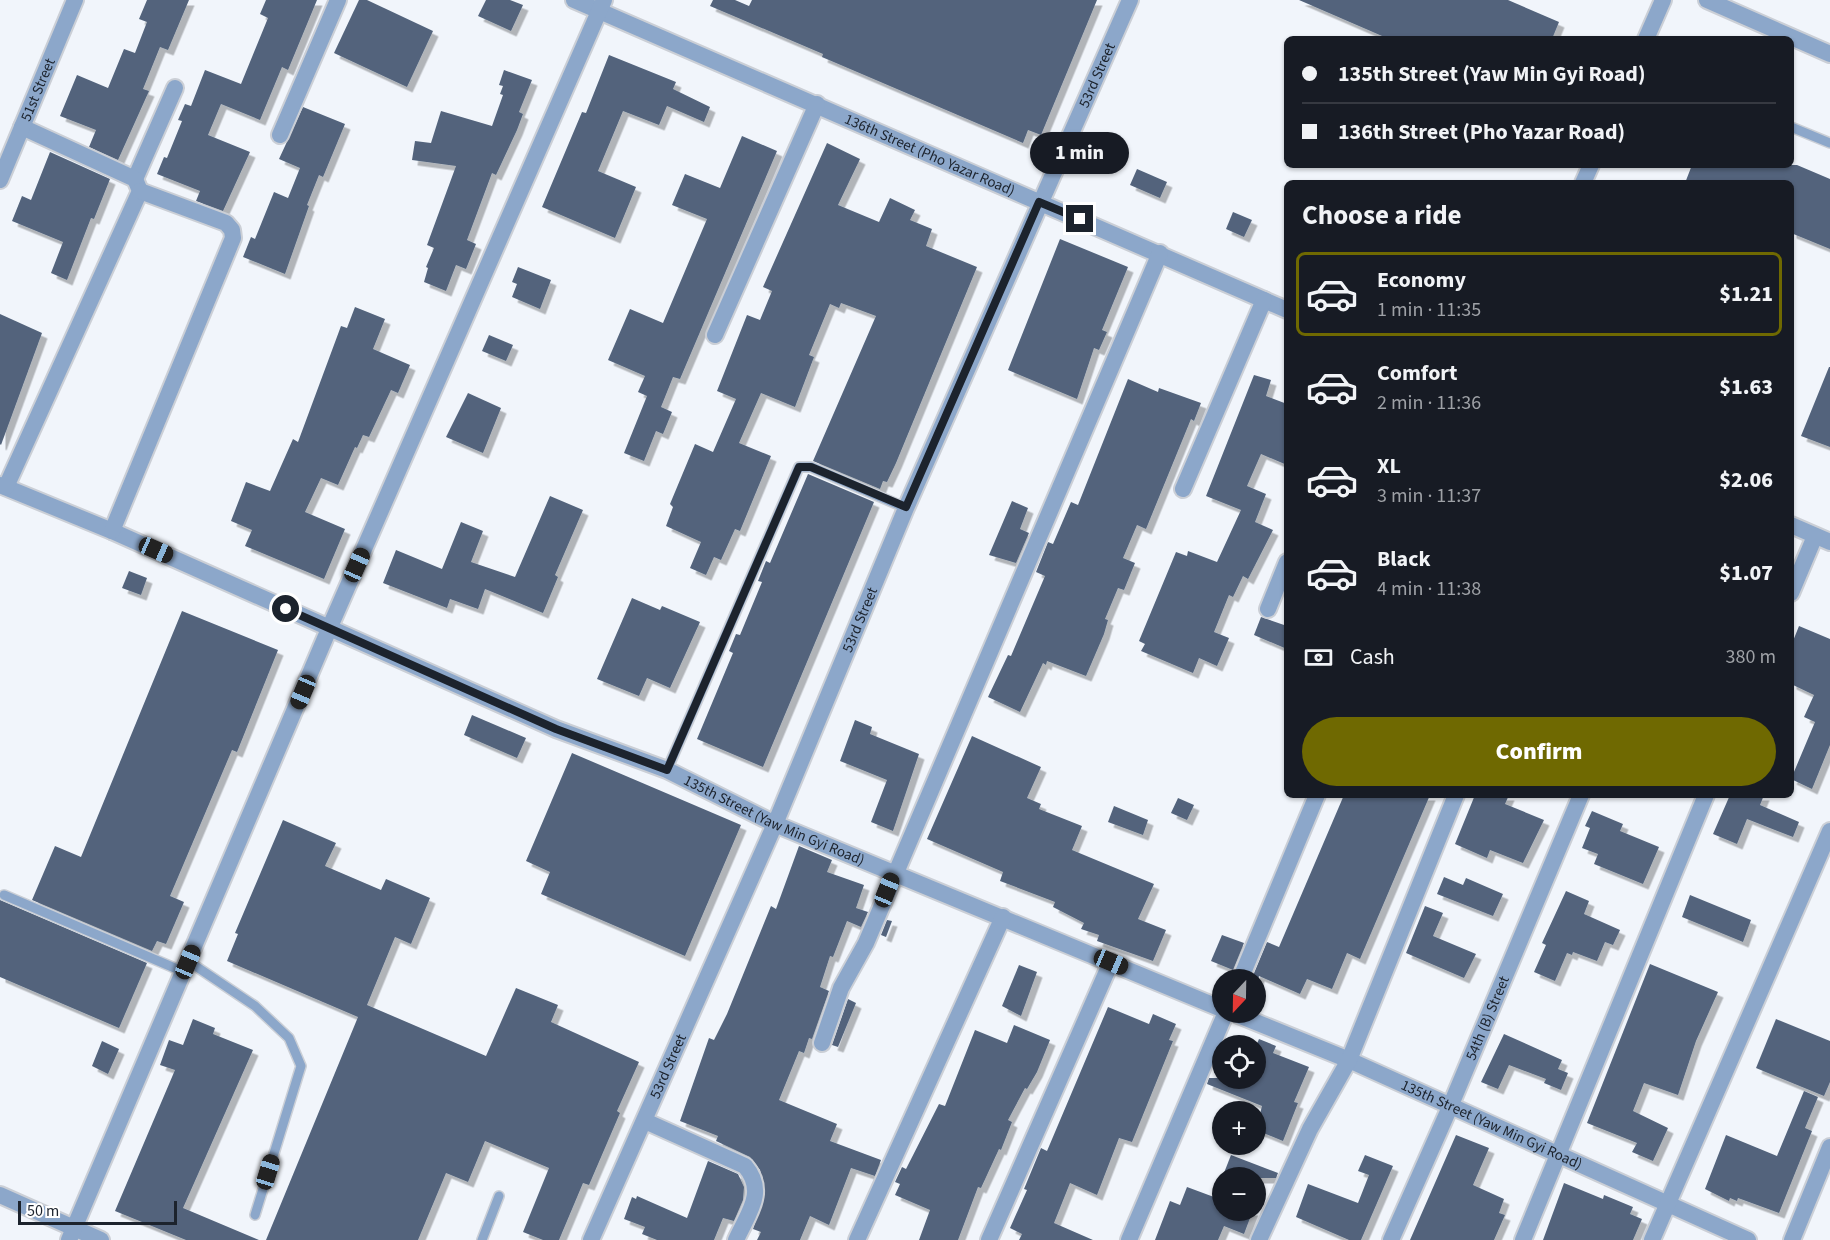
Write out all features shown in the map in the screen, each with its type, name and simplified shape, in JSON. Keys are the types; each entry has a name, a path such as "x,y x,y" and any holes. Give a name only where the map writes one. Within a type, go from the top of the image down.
{"street":[{"name":"51st Street","path":"0,180 75,0"},
{"path":"280,135 338,0"},
{"name":"136th Street (Pho Yazar Road)","path":"574,0 602,5 817,104 1284,309"},
{"name":"53rd Street","path":"591,1240 775,824 906,507 1130,0"},
{"path":"1647,36 1663,0"},
{"path":"1707,0 1789,36"},
{"path":"72,1234 329,629 602,5"},
{"path":"1794,38 1830,54"},
{"path":"3,486 137,185 175,88"},
{"path":"715,335 817,104"},
{"path":"22,128 137,185 226,223 232,230 233,238 112,531"},
{"path":"822,1043 841,988 866,943 1160,253"},
{"path":"1183,489 1264,300"},
{"name":"135th Street (Yaw Min Gyi Road)","path":"3,486 112,531 556,729 667,770 775,824 1212,1005"},
{"path":"1794,526 1823,539 1794,588"},
{"path":"1268,609 1284,569"},
{"path":"1245,969 1316,798"},
{"path":"1259,1240 1310,1130 1349,1060 1455,798"},
{"name":"54th (B) Street","path":"1391,1240 1450,1107 1580,798"},
{"path":"1522,1240 1705,798"},
{"path":"1652,1240 1830,831"},
{"path":"856,1240 1003,918"},
{"path":"989,1240 1111,962"},
{"path":"1129,1240 1221,1023"},
{"name":"135th Street (Yaw Min Gyi Road)","path":"1258,1023 1349,1060 1748,1240"},
{"path":"645,1121 745,1166 756,1179 757,1193 736,1240"},
{"path":"1792,1240 1830,1147"},
{"path":"0,1195 72,1234 101,1240"}],"lane":[{"path":"1794,128 1830,143"},
{"path":"667,770 799,467 811,467 906,507"},
{"path":"4,895 186,967 255,1006 289,1038 297,1050 301,1066 255,1215"},
{"path":"482,1240 499,1196"}],"building":[{"path":"147,0 189,0 168,50 160,47 143,89 149,91 118,160 89,147 96,130 60,116 77,75 108,88 124,49 135,53 147,22 139,19"},
{"path":"266,0 317,0 288,70 282,67 260,120 221,104 208,135 250,152 223,211 196,201 200,191 157,174 164,157 167,158 182,121 178,120 185,104 191,106 205,70 241,84 268,18 260,14"},
{"path":"359,0 367,0 433,31 407,87 334,53"},
{"path":"486,0 510,0 523,5 511,31 478,16"},
{"path":"713,0 735,0 749,6 752,0 1097,0 1041,135 1028,130 1023,143 822,57 823,54 710,6"},
{"path":"1299,0 1508,0 1559,22 1553,36 1382,36"},
{"path":"609,55 676,82 673,89 710,107 704,122 667,106 659,125 623,111 598,171 636,187 615,238 542,207 582,112 586,113"},
{"path":"504,70 532,80 519,112 523,114 517,130 496,175 492,173 467,240 476,244 466,269 456,265 446,291 424,282 428,268 426,267 434,248 427,245 456,166 412,160 415,141 431,143 441,111 492,126 503,95 500,94 503,86 499,85"},
{"path":"303,107 345,124 323,177 319,175 307,205 309,206 285,274 243,257 251,237 255,239 274,192 288,198 300,168 279,159"},
{"path":"742,136 777,151 680,379 673,377 661,407 672,412 663,434 656,431 644,461 624,453 647,396 638,392 645,376 608,360 630,309 663,323 707,219 672,205 685,174 720,188"},
{"path":"827,143 860,159 838,205 879,222 890,198 915,210 910,220 932,229 926,246 977,267 896,463 887,482 883,481 880,489 813,461 876,316 841,303 839,308 830,304 809,355 814,357 795,407 761,393 739,443 771,456 740,531 735,529 721,560 714,557 706,575 690,568 701,542 666,526 673,507 670,504 695,444 713,452 736,399 717,391 747,315 760,320 772,291 763,287"},
{"path":"50,152 110,179 94,219 91,218 67,280 51,273 63,242 12,221 22,196 31,200"},
{"path":"1794,165 1830,179 1830,249 1794,234 1794,180 1686,180 1691,168 1794,168"},
{"path":"1137,169 1167,182 1160,198 1130,185"},
{"path":"1233,212 1252,220 1244,237 1226,229"},
{"path":"1060,239 1128,267 1102,330 1107,332 1099,350 1094,348 1077,399 1008,370"},
{"path":"518,267 551,280 540,309 512,297 517,284 512,282"},
{"path":"355,307 385,319 373,349 410,365 398,393 391,390 369,437 363,435 357,448 355,447 338,485 321,478 305,512 345,529 324,579 245,546 252,530 231,521 246,482 270,491 293,439 298,442 341,326 347,328"},
{"path":"0,314 42,333 1,445 0,444"},
{"path":"489,335 513,345 506,361 482,351"},
{"path":"1830,367 1830,447 1801,436"},
{"path":"1254,375 1271,380 1266,396 1284,403 1284,464 1261,454 1247,486 1266,494 1255,522 1273,530 1248,579 1243,576 1233,597 1229,595 1214,632 1229,638 1217,666 1199,658 1193,673 1141,651 1145,644 1139,641 1176,552 1187,556 1188,551 1217,562 1241,510 1206,496"},
{"path":"1128,379 1158,392 1159,388 1201,403 1194,421 1191,419 1146,529 1137,525 1123,558 1135,563 1124,590 1118,588 1105,619 1108,620 1104,634 1086,676 1047,661 1046,665 1043,663 1020,712 988,697 1008,655 1011,656 1045,576 1036,572 1048,542 1053,544 1071,502 1078,505"},
{"path":"468,393 501,408 483,453 446,437"},
{"path":"808,474 874,502 763,767 697,739 733,653 729,651 736,634 740,635 762,582 758,581 766,561 770,563"},
{"path":"550,496 583,510 555,575 558,577 543,613 485,589 478,609 450,599 447,608 383,583 396,550 442,569 461,522 483,531 471,562 515,577"},
{"path":"1012,501 1028,508 1020,529 1029,533 1016,563 989,555"},
{"path":"129,571 147,578 141,595 122,588"},
{"path":"632,598 660,610 662,606 700,622 670,688 647,678 639,696 597,679"},
{"path":"182,611 278,650 237,752 232,750 170,896 184,902 166,944 157,941 152,951 32,900 55,846 81,857"},
{"path":"1261,617 1284,625 1284,648 1254,635"},
{"path":"1799,626 1830,639 1830,745 1812,789 1794,780 1794,772 1815,722 1804,717 1814,695 1794,685 1794,638"},
{"path":"472,715 526,738 517,758 464,735"},
{"path":"855,720 872,727 870,734 919,754 893,831 871,822 887,780 840,761"},
{"path":"972,736 1041,767 1027,798 1041,804 1039,809 1082,826 1072,850 1154,884 1138,919 1166,930 1153,961 1097,941 1099,935 1081,929 1084,923 1053,907 1055,902 1000,881 1003,872 927,839"},
{"path":"572,753 741,825 685,956 541,894 550,872 526,861"},
{"path":"1178,798 1194,805 1187,820 1171,813"},
{"path":"1343,798 1429,798 1360,959 1347,953 1332,989 1307,979 1300,994 1266,979 1266,969 1256,969 1267,942 1279,947"},
{"path":"1474,798 1508,798 1505,804 1544,820 1523,863 1490,850 1487,858 1455,844"},
{"path":"1729,798 1763,798 1760,805 1799,822 1793,837 1747,819 1737,844 1713,834"},
{"path":"1114,806 1148,820 1143,835 1108,822"},
{"path":"1592,811 1623,824 1620,831 1659,847 1643,884 1594,864 1598,854 1582,848 1590,828 1585,826"},
{"path":"283,820 336,843 325,866 381,890 386,879 430,898 411,944 395,937 367,1005 486,1056 516,988 558,1005 551,1022 639,1062 617,1111 620,1113 589,1185 583,1183 559,1240 543,1240 523,1232 549,1168 485,1141 468,1182 446,1173 418,1240 266,1240 358,1017 227,961 238,934 235,933"},
{"path":"799,846 832,860 827,872 864,885 856,908 868,912 861,927 847,921 833,957 830,956 820,987 829,991 812,1039 809,1038 804,1053 799,1051 779,1100 837,1124 830,1141 881,1160 875,1176 851,1168 829,1225 810,1216 800,1240 757,1240 761,1232 753,1229 765,1193 760,1170 750,1157 716,1141 718,1136 680,1121 709,1038 714,1040 727,1014 771,906 776,909"},
{"path":"1444,877 1463,885 1466,878 1503,894 1493,916 1437,894"},
{"path":"1566,891 1589,901 1584,914 1620,930 1613,945 1605,942 1597,961 1573,952 1572,955 1567,953 1555,981 1534,972 1546,945 1542,943"},
{"path":"1690,895 1751,920 1743,942 1682,917"},
{"path":"0,900 147,963 119,1028 0,977"},
{"path":"1425,906 1443,913 1433,936 1476,954 1464,978 1406,953"},
{"path":"887,920 892,921 886,937 881,935"},
{"path":"1222,935 1244,943 1233,969 1211,961"},
{"path":"1650,964 1718,992 1696,1041 1678,1095 1644,1083 1633,1111 1668,1128 1653,1161 1632,1152 1637,1143 1587,1123"},
{"path":"1019,965 1037,972 1021,1016 1002,1006"},
{"path":"848,999 856,1003 838,1047 832,1045"},
{"path":"1108,1007 1149,1024 1153,1014 1176,1024 1169,1040 1173,1041 1132,1142 1119,1138 1097,1195 1070,1183 1054,1223 1093,1240 1019,1240 1022,1234 1010,1228 1027,1190 1024,1189 1041,1148 1047,1151"},
{"path":"193,1019 215,1028 213,1034 253,1050 183,1208 259,1240 186,1240 115,1211 175,1070 160,1065 169,1040 183,1045"},
{"path":"1776,1019 1830,1041 1830,1082 1824,1096 1756,1068"},
{"path":"1014,1025 1050,1040 1037,1072 1027,1089 1025,1088 1008,1120 1012,1122 1001,1150 999,1149 981,1188 978,1187 958,1240 919,1240 930,1210 895,1195 900,1184 895,1182 902,1167 906,1169 939,1104 945,1106 975,1030 1007,1043"},
{"path":"1504,1034 1562,1060 1558,1069 1568,1073 1561,1090 1544,1083 1546,1079 1509,1065 1498,1089 1481,1082"},
{"path":"102,1041 119,1049 108,1074 92,1066"},
{"path":"1266,1042 1276,1046 1273,1053 1309,1067 1294,1102 1298,1103 1283,1141 1266,1134 1266,1101 1250,1101 1220,1089 1266,1089"},
{"path":"1209,1078 1212,1078 1212,1086 1207,1084"},
{"path":"1804,1091 1818,1097 1805,1128 1812,1131 1779,1213 1738,1198 1737,1201 1730,1198 1729,1201 1705,1189 1726,1135 1777,1156"},
{"path":"1456,1135 1489,1148 1473,1185 1504,1199 1499,1213 1505,1215 1494,1240 1410,1240"},
{"path":"1231,1155 1262,1167 1226,1167"},
{"path":"1365,1155 1393,1166 1361,1240 1349,1240 1296,1217 1308,1184 1358,1203 1369,1175 1358,1171"},
{"path":"708,1161 738,1174 744,1187 743,1200 734,1221 723,1218 714,1240 657,1240 642,1234 645,1227 624,1219 632,1197 636,1199 637,1196 687,1218"},
{"path":"1266,1168 1278,1173 1276,1178 1266,1178"},
{"path":"1564,1183 1603,1199 1604,1195 1633,1207 1630,1214 1642,1219 1633,1240 1543,1240"},
{"path":"1187,1187 1212,1196 1212,1221 1249,1221 1244,1234 1224,1226 1218,1240 1155,1240 1170,1201 1180,1205"}],"route":[{"path":"286,609 556,729 667,770 799,467 811,467 906,507 1039,202 1080,219"}]}
